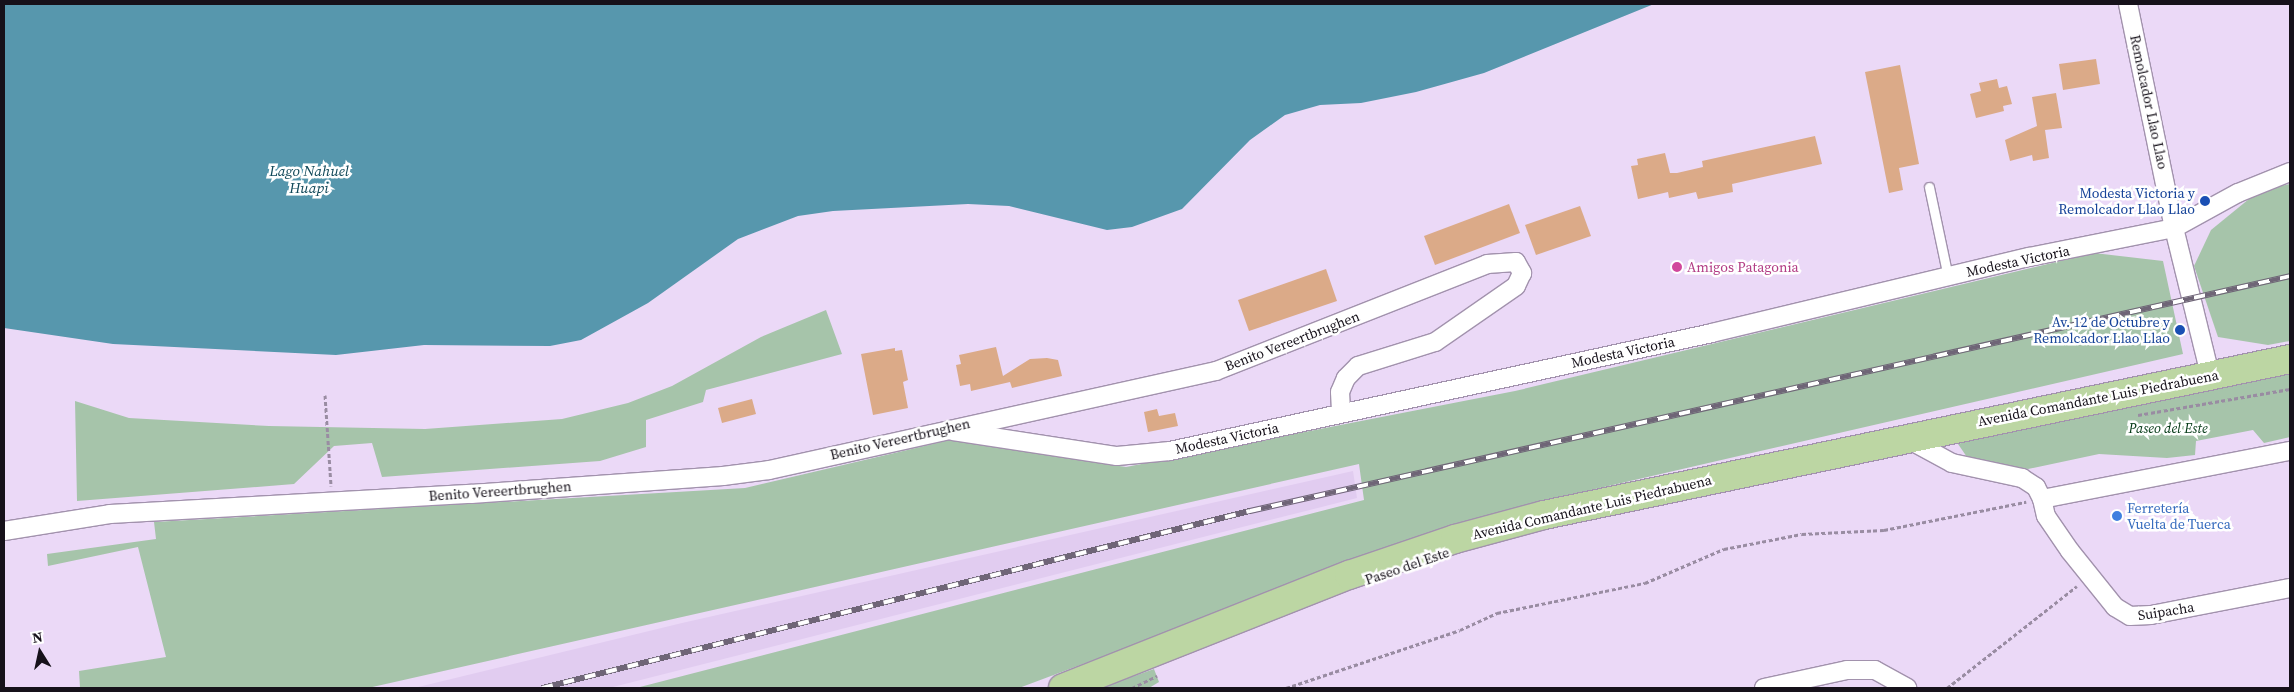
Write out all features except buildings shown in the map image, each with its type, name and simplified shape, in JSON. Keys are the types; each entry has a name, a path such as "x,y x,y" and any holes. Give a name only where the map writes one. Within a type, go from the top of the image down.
{"main road":[{"name":"Avenida Comandante Luis Piedrabuena","path":"1062,688 1349,575 1455,540 1544,515 1905,437 2290,359"}],"street":[{"name":"Remolcador Llao Llao","path":"2128,4 2174,228 2210,375"},
{"name":"Modesta Victoria","path":"942,429 1117,456 1170,451 1712,333 1948,277 2174,228 2238,193 2290,172"},
{"name":"Benito Vereertbrughen","path":"4,531 110,514 723,476 769,470 942,429 1216,371 1487,264 1516,262 1522,273 1516,286 1435,342 1358,366 1346,378 1340,392 1342,413"},
{"path":"1905,437 1952,463 2022,478 2036,487 2042,499 2290,451"},
{"name":"Suipacha","path":"2042,499 2046,516 2090,576 2115,607 2130,616 2151,615 2290,588"},
{"path":"1764,688 1847,670 1875,670 1907,688"}],"lane":[{"path":"1929,187 1948,277"}],"path":[{"path":"2134,415 2290,389"},
{"path":"325,395 332,501"},
{"path":"1286,688 1460,630 1497,613 1646,583 1724,550 1802,534 1884,530 2042,499"},
{"path":"1947,688 2090,576"},
{"path":"1132,688 1161,674"}],"shaded area":[{"path":"1353,471 1357,498 609,688 414,688 682,623"}],"green space":[{"path":"2290,184 2290,341 2268,345 2218,337 2194,266 2211,230 2260,190"},
{"path":"2094,253 2163,261 2183,354 1552,499 1325,573 1019,688 636,688 1364,500 1359,464 368,688 80,688 79,671 166,657 138,547 48,566 47,554 156,539 154,522 745,488 950,440 1126,467 1515,391"},
{"path":"826,310 842,354 706,390 703,402 646,420 646,447 600,461 382,477 372,443 334,446 294,484 77,501 75,401 129,418 269,426 425,429 562,419 628,403 672,386 761,337"},
{"name":"Paseo del Este","path":"2290,372 2290,437 2264,443 2253,430 2196,441 2195,455 2167,458 2099,454 2028,469 1969,460 1958,444 2002,430"},
{"path":"1154,669 1159,682 1149,688 1100,688"}],"water":[{"name":"Lago Nahuel Huapi","path":"4,4 1654,4 1484,73 1416,92 1361,103 1320,105 1285,115 1250,140 1182,209 1132,227 1107,230 1009,206 968,204 833,211 798,216 738,239 648,303 581,340 550,346 424,345 336,355 113,344 4,328"}],"railway":[{"path":"542,688 1250,511 2290,276"}],"place":[{"name":"Modesta Victoria y Remolcador Llao Llao","path":"2205,201"},
{"name":"Amigos Patagonia","path":"1677,267"},
{"name":"Av. 12 de Octubre y Remolcador Llao Llao","path":"2180,330"},
{"name":"Ferretería Vuelta de Tuerca","path":"2117,516"}]}
